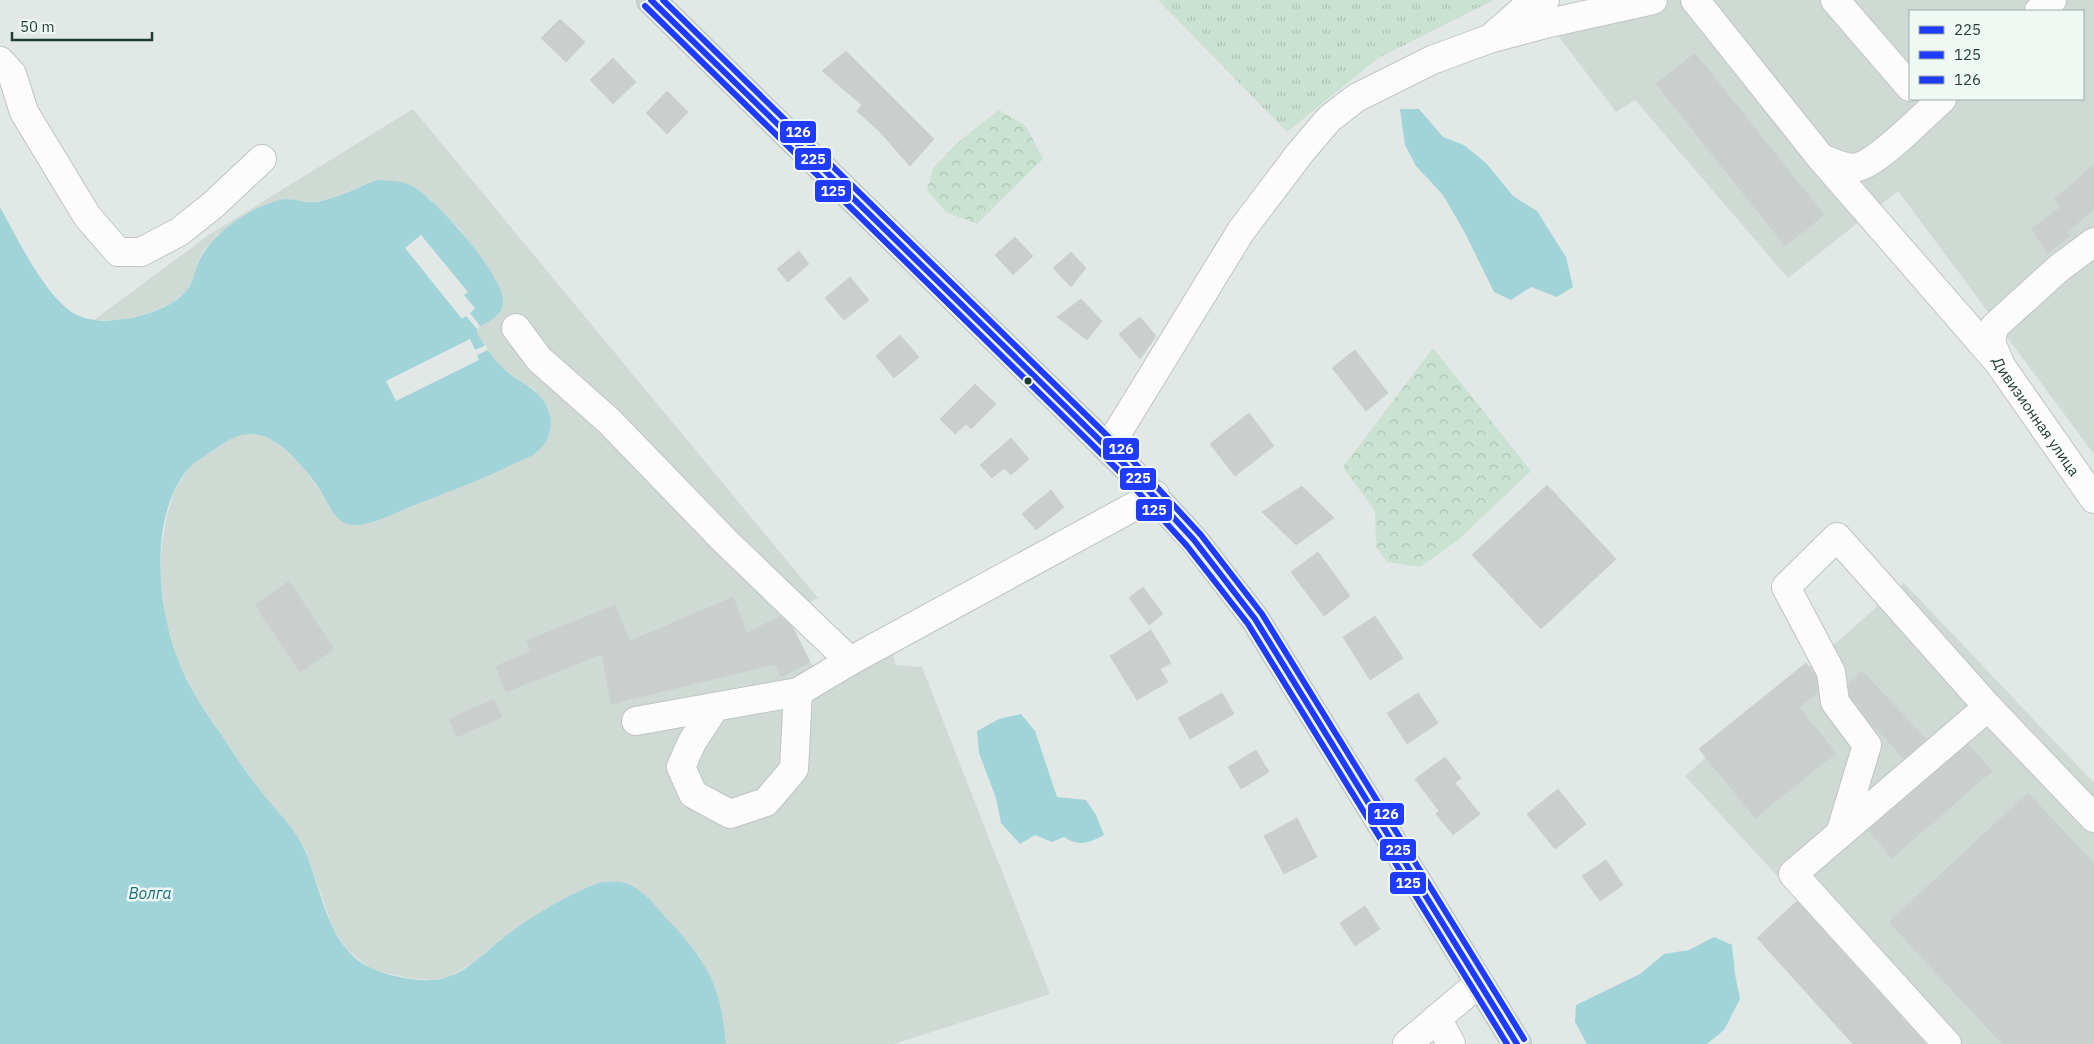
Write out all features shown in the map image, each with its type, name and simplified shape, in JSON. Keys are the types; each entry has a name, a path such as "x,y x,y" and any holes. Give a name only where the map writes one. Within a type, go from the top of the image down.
{"main road":[{"path":"651,0 1108,448 1155,495 1205,553 1255,619 1517,1044"}],"street":[{"path":"1489,39 1525,8 1545,0"},
{"path":"1108,448 1241,231 1300,153 1329,119 1356,98 1424,64 1489,39 1548,23 1653,0"},
{"path":"1695,0 1821,158 2001,366"},
{"path":"1835,0 1909,85"},
{"path":"2040,10 2052,0"},
{"path":"0,61 12,74 24,112 87,216 118,252 141,252 180,232 213,205 262,159"},
{"path":"1821,158 1837,165 1857,168 1874,160 1931,102"},
{"name":"Дивизионная улица","path":"2094,242 2059,268 1994,327 1991,342 2001,366 2094,499"},
{"path":"516,328 539,359 609,421 726,542 850,661"},
{"path":"636,721 798,692 850,661 1155,495"},
{"path":"1840,834 1867,745 1835,702 1831,672 1786,587 1837,537 1988,707 2094,818"},
{"path":"715,707 692,742 681,767 693,794 730,814 766,802 794,769 798,692"},
{"path":"1947,1044 1793,874 1988,707"},
{"path":"1407,1044 1479,982"},
{"path":"1437,1018 1451,1044"}],"shaded area":[{"path":"1596,0 2094,0 2094,454 1898,191 1788,278 1635,100 1616,112 1544,17"},
{"path":"413,109 818,598 785,614 824,687 892,651 896,665 922,667 1050,994 894,1044 726,1044 722,1013 715,988 698,955 643,894 609,881 590,886 533,919 501,939 474,962 447,978 432,980 409,978 369,968 347,949 333,928 305,849 288,824 263,795 233,752 195,695 177,658 166,619 160,573 162,543 167,515 175,490 190,466 233,436 254,433 268,437 303,467 333,510 394,513 500,470 538,452 536,391 499,365 476,334 477,329 486,323 499,289 462,232 429,198 377,180 332,198 314,202 286,199 268,204 251,212 217,235 203,251 196,267 195,278 186,291 172,303 151,312 122,320 94,320 210,234"},
{"path":"1904,583 2094,783 2094,1044 1932,1044 1685,776"}],"green space":[{"path":"1158,0 1494,0 1377,59 1287,132"},
{"path":"999,110 1026,126 1043,159 977,224 946,212 927,190 933,168 958,142"},
{"path":"1433,348 1531,471 1458,540 1420,567 1387,562 1376,547 1375,511 1343,467"}],"water":[{"path":"1400,109 1419,109 1443,137 1464,145 1486,163 1513,196 1537,211 1566,257 1573,287 1557,297 1531,287 1511,300 1494,292 1464,231 1443,195 1416,166 1405,145"},
{"name":"Волга","path":"377,180 401,182 414,187 425,195 453,223 482,258 501,291 503,303 497,316 477,329 477,334 501,366 536,392 547,406 551,421 548,436 544,445 535,454 479,480 371,523 356,525 344,523 337,518 306,471 280,445 261,435 251,434 233,438 223,444 188,469 176,488 167,511 162,535 160,560 161,586 170,635 181,667 202,706 241,764 298,837 312,868 329,919 346,948 358,960 373,969 399,977 418,980 445,978 460,972 508,934 565,898 593,885 613,881 622,882 634,887 650,900 702,961 717,995 726,1044 0,1044 0,207 44,283 67,309 79,316 93,320 114,320 156,311 175,301 191,284 199,261 208,246 228,227 250,212 267,204 286,199 312,202 324,200"},
{"path":"1021,714 1035,731 1057,797 1086,800 1096,815 1104,835 1089,842 1079,843 1064,837 1052,842 1035,835 1020,844 1001,823 996,798 979,753 977,731 999,719"},
{"path":"1714,937 1732,945 1740,999 1724,1030 1707,1044 1587,1044 1575,1022 1576,1005 1640,974 1664,954 1689,950"}],"pier":[{"path":"421,235 468,292 464,295 475,308 470,313 480,326 477,329 466,316 462,319 405,248"},
{"path":"470,339 475,350 486,345 488,350 477,355 479,360 396,401 386,381"}],"building":[{"path":"560,19 585,42 566,62 541,38"},
{"path":"846,51 934,139 910,166 880,132 857,111 862,105 822,71"},
{"path":"1695,53 1824,215 1785,246 1656,84"},
{"path":"613,58 636,82 613,104 590,80"},
{"path":"667,91 688,112 667,134 646,113"},
{"path":"2094,165 2094,210 2067,232 2070,236 2048,253 2031,229 2061,207 2054,199"},
{"path":"1015,237 1033,256 1013,275 995,255"},
{"path":"799,251 809,264 788,282 777,269"},
{"path":"1071,252 1086,268 1071,287 1053,268"},
{"path":"850,277 869,300 844,320 825,298"},
{"path":"1081,299 1102,321 1087,340 1057,317"},
{"path":"1140,317 1156,336 1140,359 1119,334"},
{"path":"900,335 919,357 894,378 876,356"},
{"path":"1355,350 1388,393 1366,411 1332,368"},
{"path":"975,384 996,404 971,429 966,424 955,434 940,419"},
{"path":"1249,413 1274,446 1235,476 1210,444"},
{"path":"1011,438 1029,459 1011,475 1004,468 992,478 980,465"},
{"path":"1547,485 1616,559 1541,629 1472,555"},
{"path":"1302,486 1334,518 1296,545 1262,512"},
{"path":"1051,490 1064,507 1036,530 1022,514"},
{"path":"1318,552 1350,596 1324,616 1291,572"},
{"path":"289,581 334,649 300,672 255,605"},
{"path":"1143,587 1163,614 1149,625 1129,598"},
{"path":"733,597 747,633 780,616 793,628 810,662 781,677 775,664 611,704 602,654 506,692 496,666 531,652 526,641 615,605 630,641"},
{"path":"1375,616 1403,658 1370,680 1343,637"},
{"path":"1151,630 1171,663 1160,669 1168,682 1137,700 1110,656"},
{"path":"1806,663 1816,677 1818,692 1799,707 1836,753 1755,818 1699,749"},
{"path":"1862,671 1926,739 1904,759 1868,720 1850,696 1848,684"},
{"path":"1222,693 1234,714 1190,739 1178,718"},
{"path":"1418,693 1438,723 1407,744 1387,713"},
{"path":"494,699 502,717 457,737 449,719"},
{"path":"1968,744 1992,771 1892,858 1868,830"},
{"path":"1256,750 1269,772 1241,789 1228,767"},
{"path":"1445,757 1461,778 1455,783 1480,814 1453,835 1436,814 1439,811 1415,779"},
{"path":"1558,789 1586,824 1555,849 1527,814"},
{"path":"2028,793 2094,863 2094,1044 2002,1044 1889,922"},
{"path":"1297,818 1317,857 1284,874 1264,836"},
{"path":"1606,860 1623,885 1600,901 1582,876"},
{"path":"1797,901 1926,1044 1853,1044 1757,938"},
{"path":"1365,906 1380,929 1355,946 1340,923"}],"transit line":[{"name":"225","path":"651,0 1126,466 1194,540 1255,619 1517,1044"},
{"name":"126","path":"663,0 1132,460 1201,535 1262,614 1524,1039"},
{"name":"125","path":"645,6 1120,472 1187,546 1248,624 1507,1044"}]}
